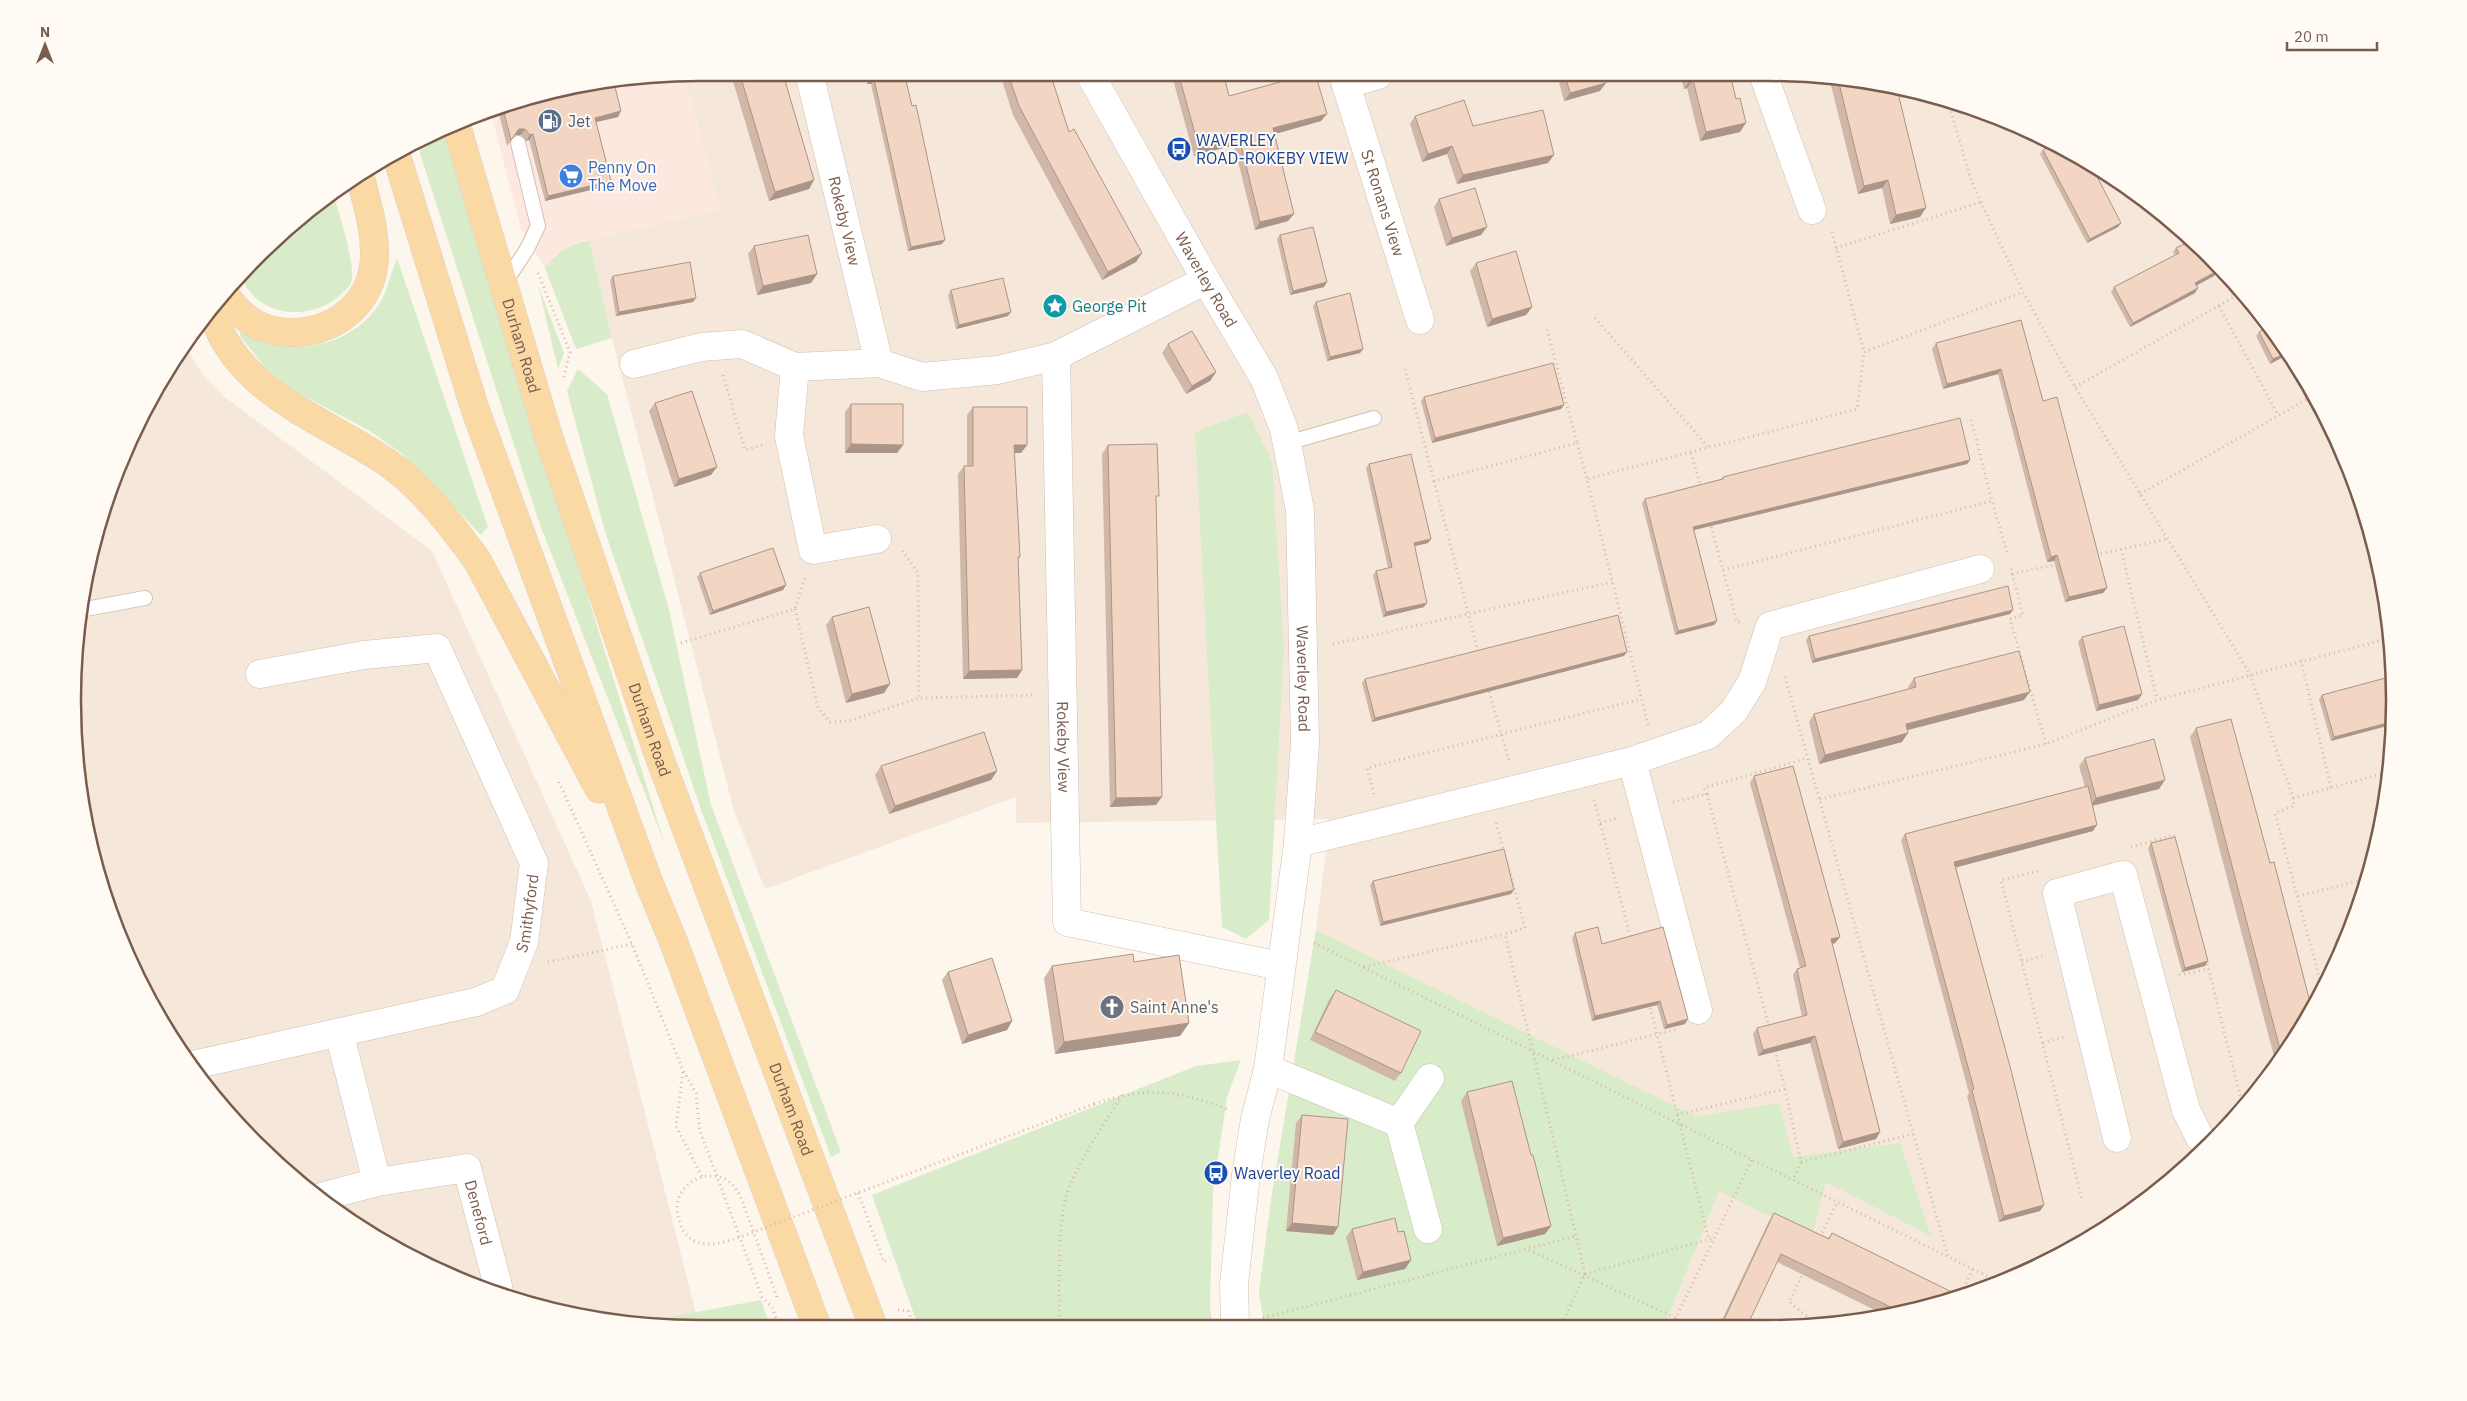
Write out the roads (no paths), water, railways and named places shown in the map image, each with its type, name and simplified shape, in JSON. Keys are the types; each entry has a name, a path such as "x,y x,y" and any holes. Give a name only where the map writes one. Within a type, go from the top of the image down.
{"main road":[{"name":"Durham Road","path":"458,131 548,435 660,758 870,1320"},
{"path":"398,160 475,409 648,880 677,952 814,1320"},
{"path":"229,300 242,315 261,326 281,332 304,332 322,328 339,320 356,305 368,288 374,264 371,222 362,183"},
{"path":"214,318 217,328 248,372 269,390 305,415 385,461 409,480 453,528 477,560 648,880"}],"street":[{"name":"Rokeby View","path":"811,81 879,363"},
{"name":"Waverley Road","path":"1094,81 1206,280 1264,378 1284,428 1300,510 1305,743 1298,843 1287,929 1280,966 1268,1069 1255,1119 1246,1174 1234,1284 1244,1320"},
{"name":"St Ronans View","path":"1345,81 1420,320"},
{"path":"1766,81 1812,210"},
{"path":"634,364 701,347 742,344 795,367 879,363 922,377 998,370 1056,356 1206,280"},
{"name":"Rokeby View","path":"1056,356 1067,922 1280,966"},
{"path":"795,367 789,436 813,550 877,539"},
{"path":"1298,843 1644,758 1708,735 1734,712 1752,682 1770,626 1980,569"},
{"name":"Smithyford","path":"199,1064 476,1002 505,990 524,942 534,863 437,648 364,655 260,674"},
{"path":"1644,758 1645,810 1698,1010"},
{"path":"2116,1138 2057,893 2123,875 2186,1110 2202,1140"},
{"path":"339,1032 377,1182"},
{"path":"1268,1069 1399,1123"},
{"path":"1428,1229 1399,1123 1430,1078"},
{"name":"Deneford","path":"328,1195 377,1182 467,1168 498,1286"}],"lane":[{"path":"504,284 527,250 538,226 518,143"},
{"path":"1287,443 1374,418"},
{"path":"89,608 145,598"}],"place":[{"name":"Jet","path":"550,121"},
{"name":"WAVERLEY ROAD-ROKEBY VIEW","path":"1179,149"},
{"name":"Penny On The Move","path":"571,176"},
{"name":"George Pit","path":"1055,306"},
{"name":"Saint Anne's","path":"1112,1007"},
{"name":"Waverley Road","path":"1216,1173"}]}
